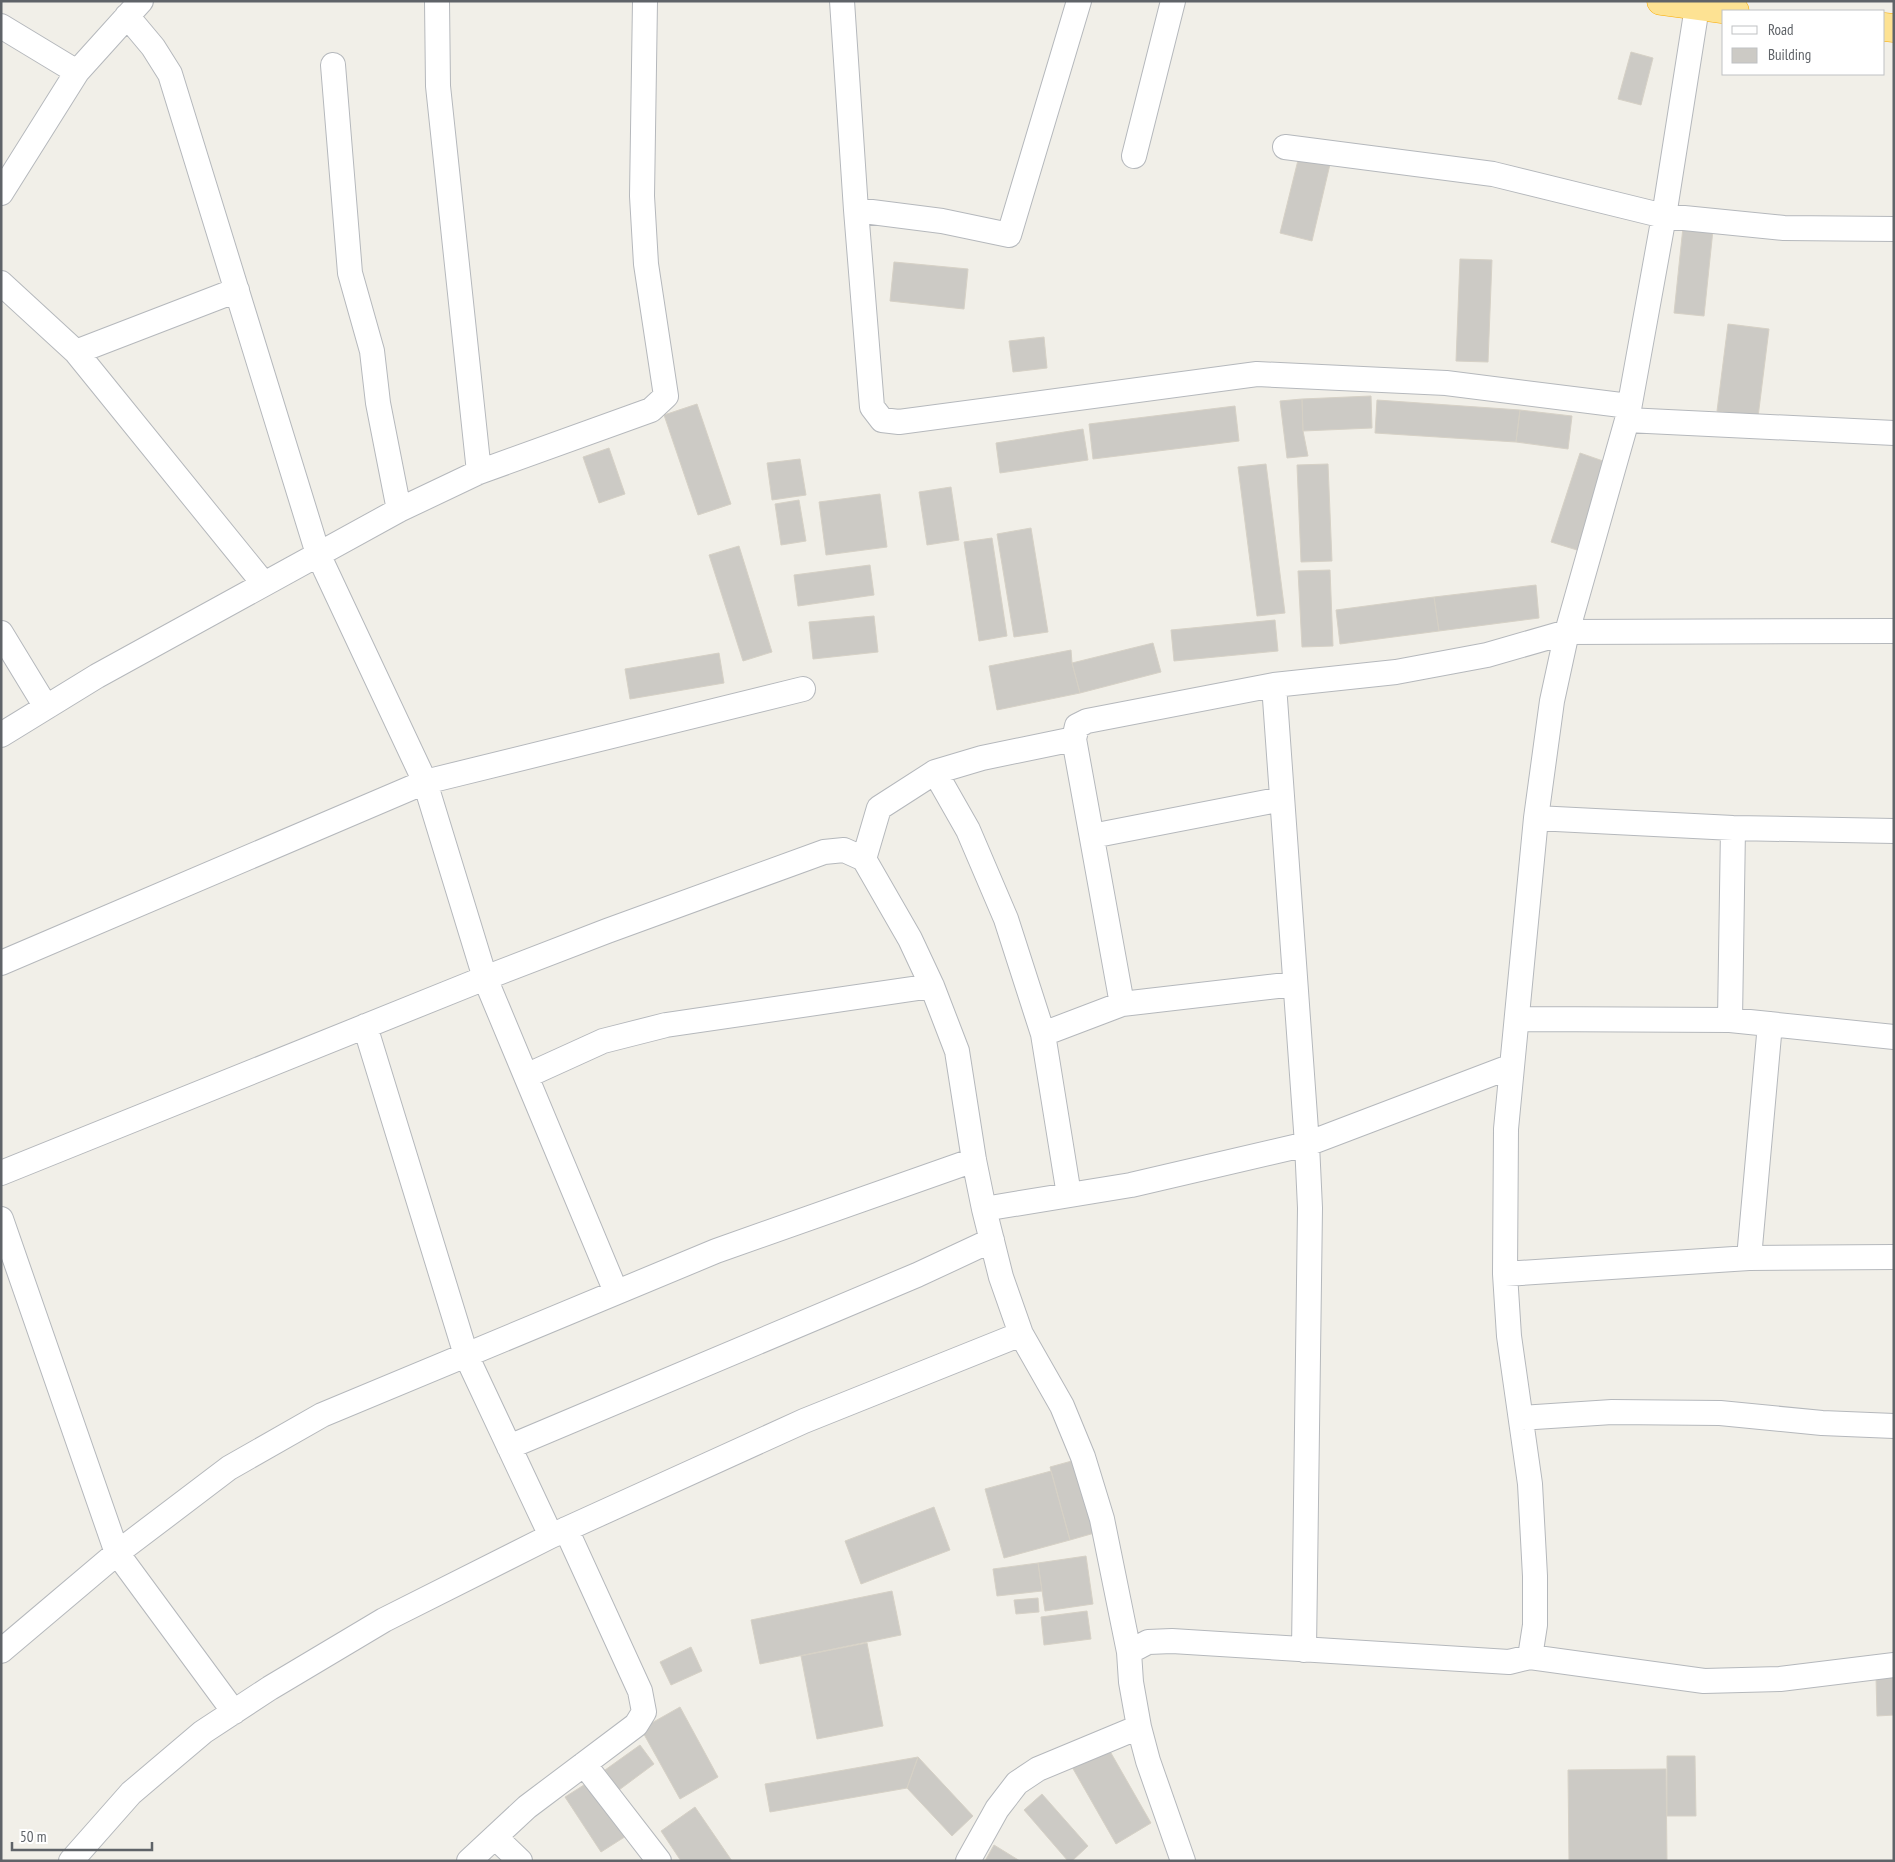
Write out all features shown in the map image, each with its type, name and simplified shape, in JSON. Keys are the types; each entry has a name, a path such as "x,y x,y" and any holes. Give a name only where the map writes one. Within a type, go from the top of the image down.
{"highway":[{"path":"1661,1 1726,10"}],"street":[{"path":"437,1 438,86 479,472"},
{"path":"1,735 97,676 399,510 479,472 651,410 666,396 646,264 643,228 645,1"},
{"path":"842,1 872,407 882,420 899,422 1257,374 1446,383 1628,413 1894,432"},
{"path":"856,210 942,221 1009,235 1079,1"},
{"path":"1134,156 1173,1"},
{"path":"1530,1658 1535,1626 1535,1576 1530,1484 1509,1336 1505,1274 1506,1129 1536,818 1552,701 1567,632 1628,413 1664,216 1697,7"},
{"path":"1,192 77,72 134,9 153,47 170,74 318,554 425,782 485,978 616,1292"},
{"path":"1,26 77,72"},
{"path":"333,65 350,273 372,351 378,403 399,510"},
{"path":"1286,147 1493,174 1664,216 1784,228 1894,229"},
{"path":"1,282 76,352 264,584"},
{"path":"76,352 237,290"},
{"path":"1122,1004 1074,738 1077,726 1087,721 1274,685 1396,672 1487,655 1567,632 1894,631"},
{"path":"1,633 46,707"},
{"path":"1274,685 1310,1208 1304,1650"},
{"path":"1,963 425,782 803,689"},
{"path":"864,859 879,808 936,772 982,758 1074,738"},
{"path":"936,772 968,830 1006,919 1043,1034 1068,1195"},
{"path":"1092,836 1282,799"},
{"path":"1536,818 1733,828 1894,831"},
{"path":"1730,1020 1733,828"},
{"path":"1,1173 485,978 607,931 824,852 844,850 864,859 910,939 932,986 957,1051 974,1160 1001,1277 1022,1334 1062,1406 1083,1456 1102,1520 1129,1652 1131,1682 1139,1727 1148,1761 1183,1861"},
{"path":"1043,1034 1122,1004 1295,984"},
{"path":"526,1076 603,1041 666,1025 932,986"},
{"path":"1517,1019 1730,1020 1894,1037"},
{"path":"1749,1258 1770,1024"},
{"path":"365,1026 466,1355 509,1447 558,1533 640,1691 644,1712 636,1725 528,1807 469,1861"},
{"path":"984,1209 1131,1185 1307,1144 1512,1066"},
{"path":"1,1651 117,1553 229,1468 322,1415 716,1250 974,1160"},
{"path":"1,1219 117,1553 234,1712"},
{"path":"509,1447 917,1275 992,1240"},
{"path":"1505,1274 1749,1258 1894,1257"},
{"path":"71,1861 131,1793 204,1732 384,1620 558,1533 804,1421 1022,1334"},
{"path":"1521,1418 1612,1412 1720,1413 1822,1423 1894,1426"},
{"path":"1129,1652 1148,1642 1172,1641 1509,1662 1530,1658 1704,1681 1780,1679 1894,1665"},
{"path":"968,1861 997,1809 1017,1783 1038,1770 1139,1727"},
{"path":"584,1764 660,1861"},
{"path":"495,1836 520,1861"}],"building":[{"path":"1631,52 1653,58 1641,105 1618,99"},
{"path":"1300,152 1331,160 1312,241 1280,233"},
{"path":"1683,227 1713,230 1704,316 1674,313"},
{"path":"1460,259 1492,260 1488,362 1456,361"},
{"path":"894,262 968,269 964,309 890,301"},
{"path":"1728,324 1769,329 1758,417 1717,411"},
{"path":"1044,337 1047,368 1013,372 1009,341"},
{"path":"1371,396 1372,428 1303,431 1302,399"},
{"path":"1302,399 1303,431 1308,456 1287,458 1280,401"},
{"path":"1377,400 1520,410 1516,442 1375,433"},
{"path":"697,404 731,504 698,515 664,415"},
{"path":"1235,406 1239,441 1093,459 1089,424"},
{"path":"1520,410 1572,416 1568,449 1516,442"},
{"path":"1083,429 1088,460 1000,473 996,443"},
{"path":"609,448 625,494 599,503 583,457"},
{"path":"1580,453 1606,462 1577,550 1551,542"},
{"path":"800,459 806,495 772,500 767,463"},
{"path":"1266,464 1285,613 1257,616 1238,467"},
{"path":"1328,464 1332,561 1301,562 1297,465"},
{"path":"951,487 959,540 927,545 919,492"},
{"path":"880,494 887,547 826,555 819,502"},
{"path":"799,500 806,541 781,545 775,504"},
{"path":"1031,528 1048,632 1014,637 997,534"},
{"path":"992,538 1007,636 979,641 964,542"},
{"path":"739,546 772,652 743,661 709,555"},
{"path":"870,565 874,595 798,606 794,575"},
{"path":"1330,570 1333,646 1302,647 1298,571"},
{"path":"1536,585 1539,618 1439,631 1434,597"},
{"path":"1434,597 1439,631 1340,644 1336,610"},
{"path":"874,616 878,652 813,659 809,622"},
{"path":"1275,620 1278,651 1174,661 1171,630"},
{"path":"1153,643 1161,672 1080,693 1072,663"},
{"path":"1071,650 1072,663 1080,693 997,710 989,666"},
{"path":"719,653 724,683 630,699 625,669"},
{"path":"1079,1459 1098,1532 1070,1540 1050,1467"},
{"path":"1051,1471 1070,1540 1004,1558 985,1489"},
{"path":"934,1507 950,1550 861,1584 845,1541"},
{"path":"1086,1556 1093,1604 1045,1611 1038,1563"},
{"path":"1038,1563 1042,1591 997,1596 993,1569"},
{"path":"892,1591 901,1635 760,1664 751,1620"},
{"path":"1038,1598 1039,1612 1016,1614 1014,1600"},
{"path":"1087,1611 1091,1639 1044,1645 1041,1617"},
{"path":"867,1643 883,1726 817,1739 801,1656"},
{"path":"691,1647 702,1671 671,1685 660,1662"},
{"path":"1876,1677 1894,1677 1894,1715 1877,1716"},
{"path":"680,1707 718,1777 680,1799 641,1729"},
{"path":"640,1745 654,1764 619,1790 605,1770"},
{"path":"1107,1746 1151,1823 1116,1844 1072,1767"},
{"path":"1667,1756 1695,1756 1696,1816 1667,1816"},
{"path":"918,1757 907,1788 770,1812 765,1784"},
{"path":"918,1757 973,1816 952,1836 907,1788"},
{"path":"1666,1769 1667,1861 1569,1861 1568,1770"},
{"path":"598,1776 634,1831 601,1852 565,1797"},
{"path":"1042,1794 1088,1846 1072,1861 1068,1861 1024,1810"},
{"path":"695,1807 732,1861 681,1861 661,1831"},
{"path":"994,1845 1020,1861 985,1861"}]}
